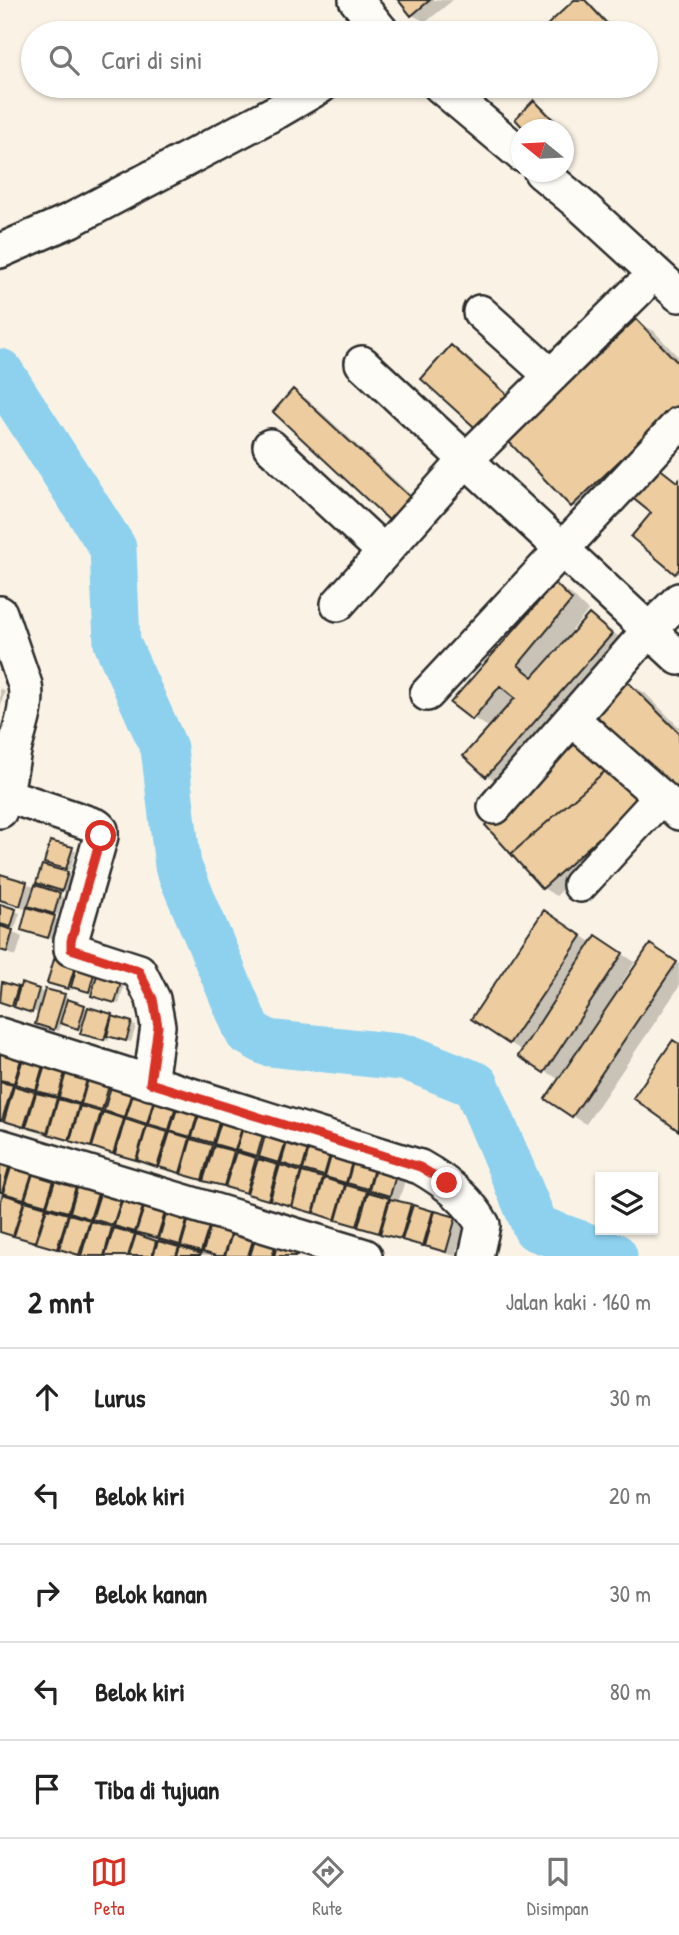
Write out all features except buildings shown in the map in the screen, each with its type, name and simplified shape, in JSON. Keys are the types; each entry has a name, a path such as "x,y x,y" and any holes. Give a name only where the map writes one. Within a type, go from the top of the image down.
{"street":[{"path":"356,0 373,21"},
{"path":"0,251 71,220 300,98"},
{"path":"454,98 511,146"},
{"path":"553,182 679,295"},
{"path":"338,604 466,460 639,289"},
{"path":"480,312 551,376"},
{"path":"362,363 679,658"},
{"path":"427,694 679,424"},
{"path":"270,446 384,552"},
{"path":"495,807 649,630 679,600"},
{"path":"2,628 27,695 27,704 7,750 3,803 97,826 101,830 71,949 139,971 153,999 158,1026 150,1083"},
{"path":"572,719 670,805 580,885"},
{"path":"0,1035 420,1167 447,1183 477,1215 483,1225 476,1256"},
{"path":"0,1146 365,1256"}],"waterway":[{"path":"0,372 113,548 117,643 164,748 178,866 248,1032 268,1043 409,1058 476,1085 536,1228 614,1256"}],"route":[{"path":"101,836 71,949 139,971 153,999 158,1026 150,1083 420,1167 447,1183"}]}
